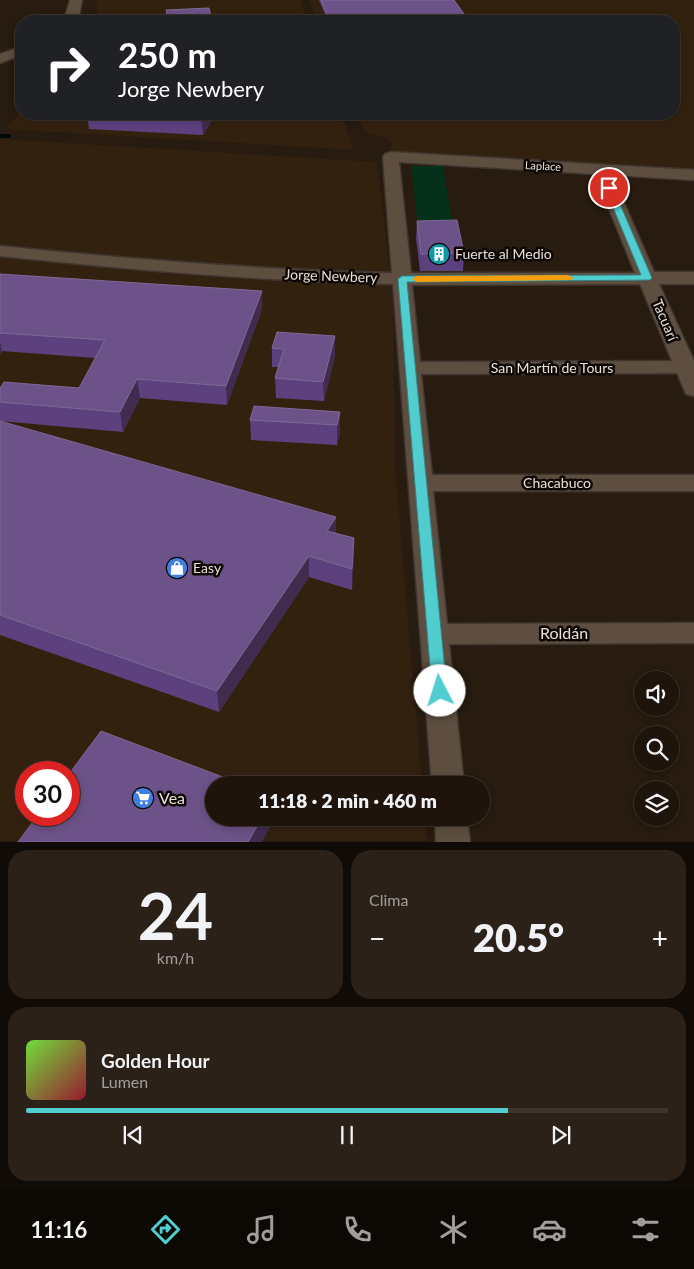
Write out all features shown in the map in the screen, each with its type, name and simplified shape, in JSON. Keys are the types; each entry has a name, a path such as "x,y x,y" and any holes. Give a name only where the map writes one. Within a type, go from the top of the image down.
{"street":[{"path":"73,15 76,0"},
{"path":"0,59 15,53"},
{"name":"Laplace","path":"402,279 391,157 694,175"},
{"name":"Tacuarí","path":"601,169 647,278 689,367 694,388"},
{"name":"Jorge Newbery","path":"0,251 117,263 329,277 402,279 694,278"},
{"path":"402,279 447,776"},
{"name":"San Martín de Tours","path":"410,368 689,367"},
{"name":"Chacabuco","path":"421,483 694,482"},
{"name":"Roldán","path":"434,634 694,633"},
{"path":"452,826 453,842"}],"shaded area":[{"path":"97,0 300,0 306,15 97,15"},
{"path":"309,0 694,0 694,172 391,153 391,143 386,138 368,133 363,129 358,120 680,120 680,15 315,15"},
{"path":"15,119 343,120 354,150 6,129"},
{"path":"0,139 377,162 393,302 395,467 421,776 205,776 205,826 426,826 427,841 0,841"}],"green space":[{"path":"411,166 443,166 454,236 419,236"}],"building":[{"path":"321,0 454,0 465,15 327,15"},
{"path":"209,8 211,15 167,15 166,10"},
{"path":"457,220 464,253 421,254 417,221"},
{"path":"0,274 262,291 226,386 137,379 120,412 0,402 0,388 4,382 79,388 105,340 0,333"},
{"path":"277,332 335,336 323,382 275,378 284,349 272,348"},
{"path":"254,406 340,412 337,425 250,420"},
{"name":"Easy","path":"0,421 336,517 327,531 354,538 352,569 309,556 217,691 0,615"},
{"name":"Vea","path":"101,731 220,776 205,776 205,826 257,826 248,842 18,842 30,826 80,826 79,761"}],"waterway":[{"path":"0,136 9,136"}],"slow traffic":[{"path":"417,279 568,278"}],"place":[{"name":"Fuerte al Medio","path":"439,254"},
{"name":"Easy","path":"177,568"},
{"name":"Vea","path":"143,798"}],"route":[{"path":"440,691 402,279 647,278 609,188"}]}
